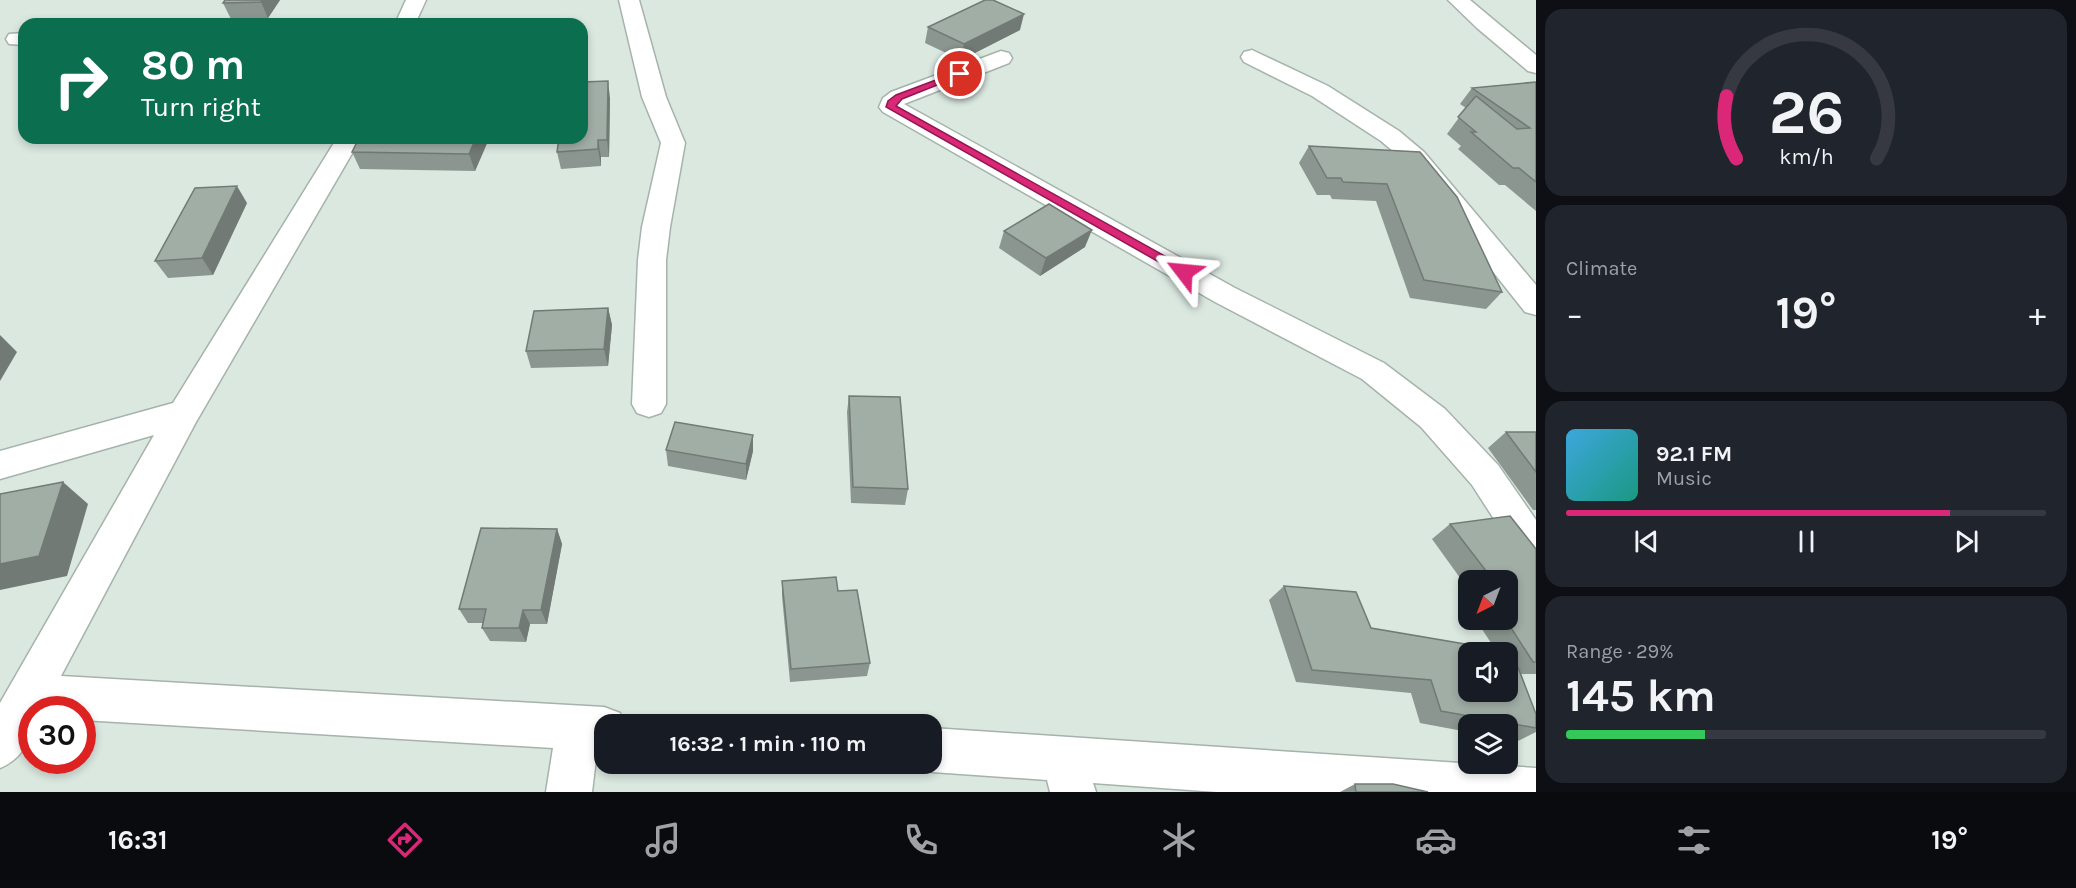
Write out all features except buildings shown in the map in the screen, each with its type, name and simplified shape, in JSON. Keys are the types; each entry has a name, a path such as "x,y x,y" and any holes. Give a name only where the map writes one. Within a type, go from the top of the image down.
{"street":[{"path":"408,18 416,0"},
{"path":"630,0 654,97 673,143 656,227 652,260 649,404"},
{"path":"1458,0 1536,66"},
{"path":"1252,57 1320,90 1390,136 1415,157 1536,305"},
{"path":"1000,58 899,97 891,103 891,107 1225,295 1373,371 1433,418 1478,466 1536,552"},
{"path":"0,746 184,413 345,144"},
{"path":"0,465 184,413"},
{"path":"28,695 591,728 568,792"},
{"path":"942,752 1068,775 1536,791"}],"route":[{"path":"960,74 899,97 891,103 891,107 1184,272"}]}
